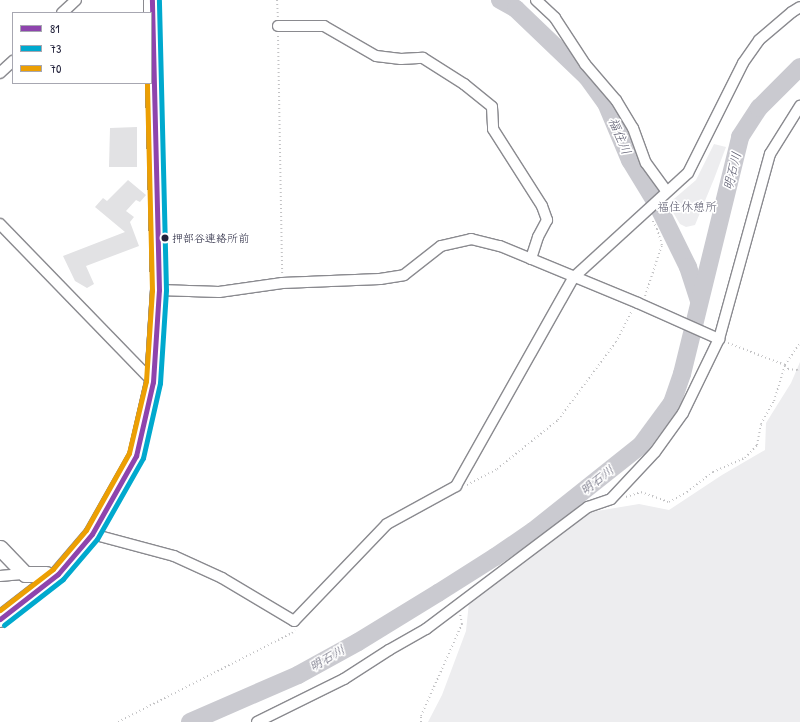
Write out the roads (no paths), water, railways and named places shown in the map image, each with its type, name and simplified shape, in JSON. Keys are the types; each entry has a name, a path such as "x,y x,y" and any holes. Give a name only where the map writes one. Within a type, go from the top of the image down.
{"main road":[{"path":"0,619 52,574 92,534 136,456 153,382 159,290 152,0"},
{"path":"0,548 25,574 52,574"}],"street":[{"path":"63,12 76,0"},
{"path":"536,0 555,18 585,64 616,100 634,128 646,163 666,191"},
{"path":"92,534 174,556 222,578 294,621 387,524 456,486 574,277 666,191 688,173 743,63 759,40 792,12 800,8"},
{"path":"278,26 324,26 376,56 402,60 423,58 464,84 492,107 493,130 542,206 547,220 538,237 531,259"},
{"path":"0,74 12,62"},
{"path":"257,722 344,679 389,650 426,629 588,506 611,499 655,452 683,413 719,340 770,154 800,106"},
{"path":"0,224 153,382"},
{"path":"159,290 219,292 282,283 380,279 404,275 442,246 471,239 500,246 719,340"},
{"path":"0,576 25,574"}],"waterway":[{"name":"福住川","path":"500,0 516,9 587,77 606,103 630,160 658,206 688,267 699,301"},
{"name":"明石川","path":"190,722 298,675 358,642 438,593 533,531 641,445 672,403 682,374 740,137 759,108 800,67"}],"place":[{"name":"押部谷連絡所前","path":"165,238"}],"park label":[{"name":"福住休憩所","path":"687,207"}]}
